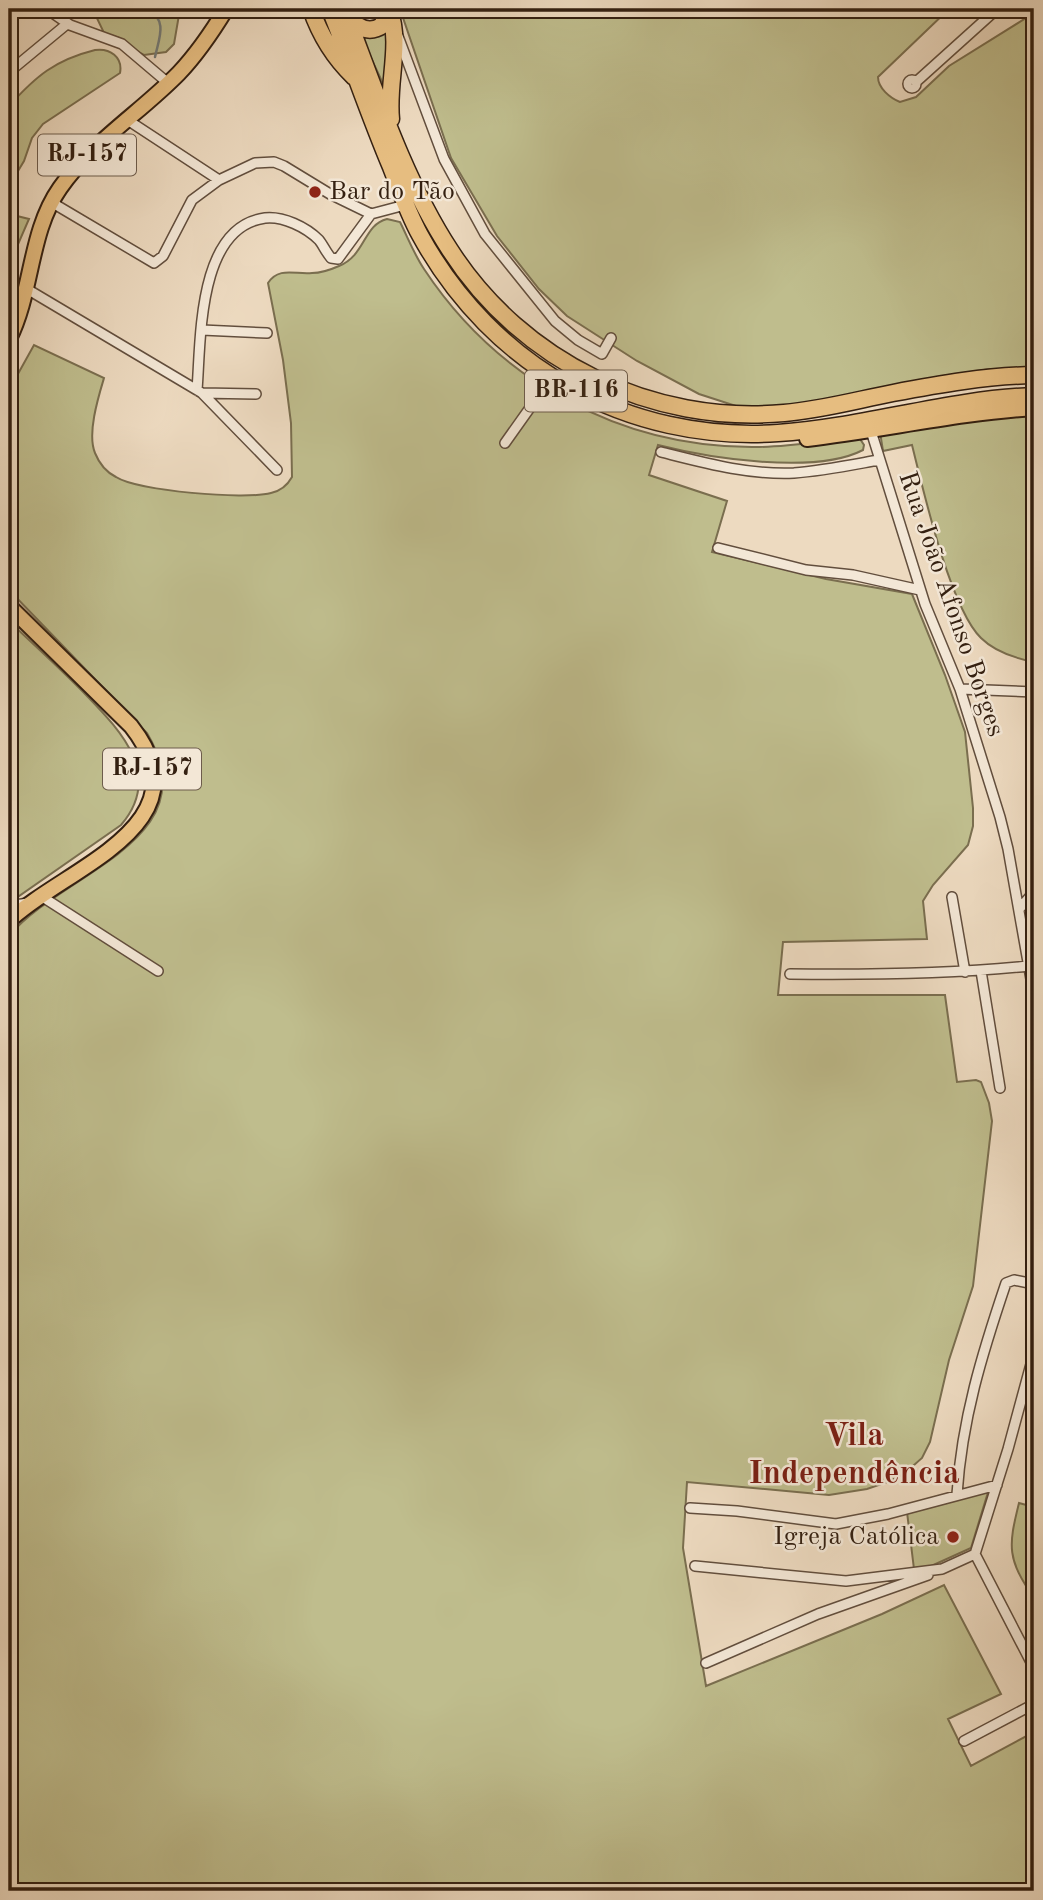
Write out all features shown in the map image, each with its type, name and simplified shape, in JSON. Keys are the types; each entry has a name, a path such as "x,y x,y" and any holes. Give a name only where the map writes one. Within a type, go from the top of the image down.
{"highway":[{"name":"BR-116","path":"330,9 409,212 437,263 468,305 508,344 551,378 607,406 632,415 708,432 766,434 813,429 962,402 1034,396"},
{"name":"BR-116","path":"344,9 403,158 449,250 470,279 523,334 565,362 610,386 633,395 694,410 765,414 850,403 960,381 1034,374"},
{"path":"344,9 354,24 371,30 383,25 389,12"},
{"path":"311,12 336,58 357,79"},
{"path":"389,12 395,52 390,110 403,158"},
{"path":"409,212 416,239 426,257 469,314 512,354 549,381 590,403 622,416 685,435 732,441 807,439"}],"main road":[{"name":"RJ-157","path":"9,338 27,289 39,235 51,202 85,157 168,83 198,51 226,9"},
{"path":"807,439 965,415 1034,408"},
{"name":"RJ-157","path":"9,606 131,726 145,746 152,770 149,803 136,826 112,847 9,921"}],"street":[{"path":"47,9 68,24 122,44 168,83"},
{"path":"916,82 998,9"},
{"path":"389,12 444,159 485,234 555,321 602,354 611,338"},
{"path":"9,72 68,24"},
{"path":"126,118 219,180"},
{"path":"51,202 154,262 159,261 192,200 219,180 247,165 274,162 371,214 409,212"},
{"path":"200,392 202,330 208,282 224,246 241,229 254,221 273,218 285,220 316,238 332,258 341,257 371,214"},
{"path":"27,289 200,392 277,470"},
{"path":"202,330 267,333"},
{"path":"505,443 549,381"},
{"path":"200,392 256,394"},
{"name":"Rua João Afonso Borges","path":"871,431 920,590 960,689 1000,817 1020,908 1034,996"},
{"path":"661,452 722,467 792,473 879,460"},
{"path":"718,548 806,570 853,575 920,590"},
{"path":"960,689 1034,692"},
{"path":"1020,908 1034,892"},
{"path":"952,897 965,972"},
{"path":"9,906 35,900 158,971"},
{"path":"790,974 889,975 1029,966"},
{"path":"981,971 1000,1088"},
{"path":"957,1494 960,1451 969,1403 1006,1283 1014,1280 1034,1284"},
{"path":"1034,1353 975,1554 1034,1668"},
{"path":"690,1508 737,1511 836,1524 888,1514 997,1485"},
{"path":"706,1663 818,1614 942,1569 975,1554"},
{"path":"695,1566 846,1581 942,1569"},
{"path":"964,1741 1034,1704"}],"shaded area":[{"path":"88,9 180,9 174,44 166,52 144,55 119,38 104,33 96,16"},
{"path":"400,9 949,9 878,77 885,92 900,102 916,97 949,66 1034,13 1034,369 990,369 943,376 823,405 739,407 699,394 637,361 567,316 539,289 497,236 451,158"},
{"path":"388,29 385,88 359,32"},
{"path":"95,50 106,50 114,55 119,62 120,73 43,124 32,138 24,161 9,186 9,106 47,70"},
{"path":"9,214 29,219 9,265"},
{"path":"387,219 400,222 424,269 454,309 488,344 526,375 567,400 611,421 657,435 705,444 768,447 856,438 864,445 863,450 843,457 818,462 790,463 733,459 658,445 649,475 727,501 712,552 826,579 912,594 945,675 965,732 973,826 968,845 933,885 923,901 927,939 783,942 778,995 945,995 957,1082 981,1082 992,1121 973,1286 949,1360 930,1442 922,1458 904,1474 890,1481 867,1489 829,1495 687,1482 683,1548 706,1686 882,1614 944,1585 1001,1694 948,1719 971,1766 1034,1732 1034,1891 9,1891 9,936 33,913 122,851 146,828 160,801 162,770 147,733 9,590 9,390 34,345 104,378 92,436 95,453 112,475 128,482 192,493 258,495 277,491 292,477 291,423 283,360 268,283 283,273 319,272 339,266 355,255 373,227"},
{"path":"1034,414 1034,662 992,647 970,623 948,575 912,445 883,451 880,432"},
{"path":"9,621 78,686 113,724 133,756 138,772 138,789 133,807 121,825 9,903"},
{"path":"989,1489 971,1548 929,1567 914,1569 907,1512"},
{"path":"1019,1503 1034,1507 1034,1598 1019,1573 1012,1552"}],"waterway":[{"path":"148,9 160,24 155,57"}],"place":[{"name":"Bar do Tão","path":"315,192"},
{"name":"Igreja Católica","path":"953,1537"}],"district":[{"name":"Vila Independência","path":"854,1455"}]}
